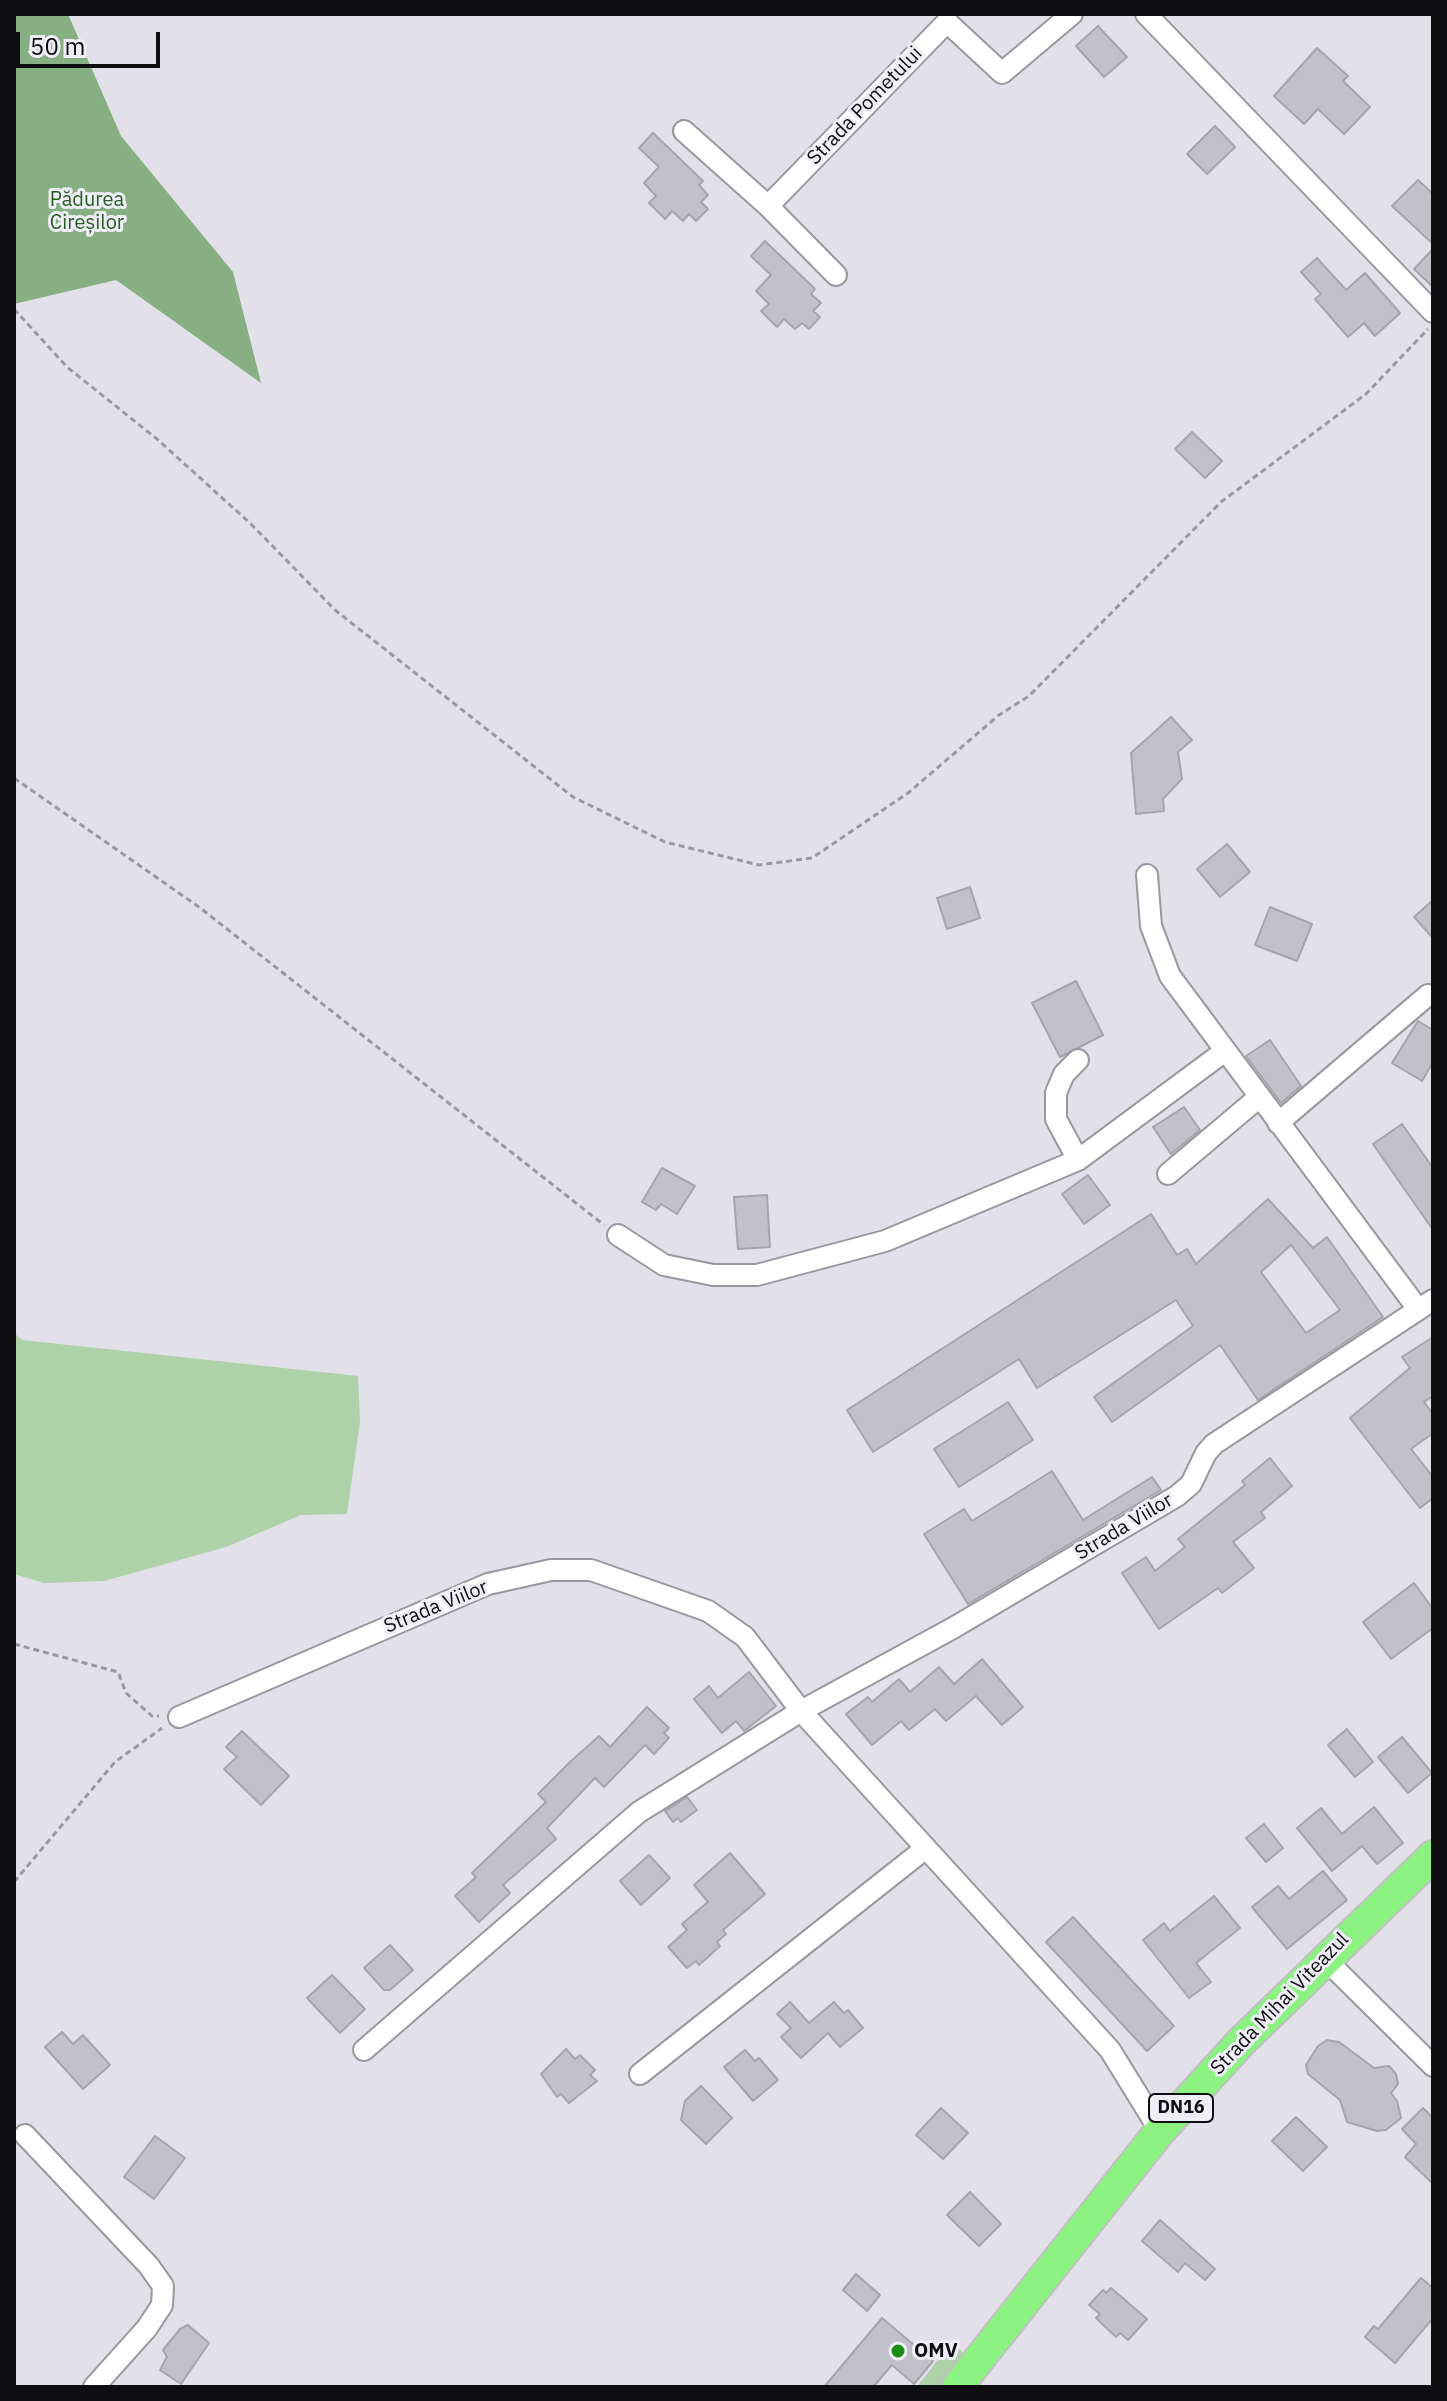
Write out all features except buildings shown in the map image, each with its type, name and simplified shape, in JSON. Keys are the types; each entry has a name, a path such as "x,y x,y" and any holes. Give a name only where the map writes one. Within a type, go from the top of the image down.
{"highway":[{"name":"Strada Mihai Viteazul","path":"957,2387 1160,2131 1241,2042 1324,1958 1433,1856"}],"street":[{"name":"Strada Pometului","path":"768,206 947,22 1002,73 1072,14"},
{"path":"1146,14 1433,312"},
{"path":"684,131 768,206 836,275"},
{"name":"Strada Viilor","path":"364,2050 639,1812 801,1711 953,1628 1177,1496 1191,1484 1206,1453 1214,1444 1426,1305 1258,1098 1170,976 1157,948 1147,875"},
{"path":"1278,1123 1428,995"},
{"path":"618,1235 664,1265 713,1275 757,1275 885,1241 1078,1160 1225,1051"},
{"path":"1078,1060 1064,1074 1056,1093 1056,1119 1078,1160"},
{"path":"1168,1174 1258,1098"},
{"name":"Strada Viilor","path":"179,1717 488,1584 551,1570 591,1570 708,1611 745,1637 801,1711 1110,2050 1160,2131"},
{"path":"640,2074 926,1848"},
{"path":"1324,1958 1433,2066"},
{"path":"25,2135 149,2266 163,2286 162,2305 147,2328 94,2387"}],"path":[{"path":"14,309 67,367 169,450 251,524 335,610 573,797 665,842 759,865 812,858 908,793 999,715 1029,696 1221,502 1366,394 1433,323"},
{"path":"14,778 199,907 618,1235"},
{"path":"14,1644 102,1665 118,1672 126,1693 152,1716 179,1717"},
{"path":"14,1882 115,1762 179,1717"}],"green space":[{"name":"Pădurea Cireșilor","path":"14,14 68,14 121,136 233,272 261,383 116,280 14,304"},
{"path":"14,1333 22,1340 358,1376 360,1422 347,1514 301,1515 226,1547 104,1581 44,1583 14,1574"},
{"path":"960,2349 964,2356 938,2387 917,2387 937,2361"}],"place":[{"name":"OMV","path":"898,2351"}]}
